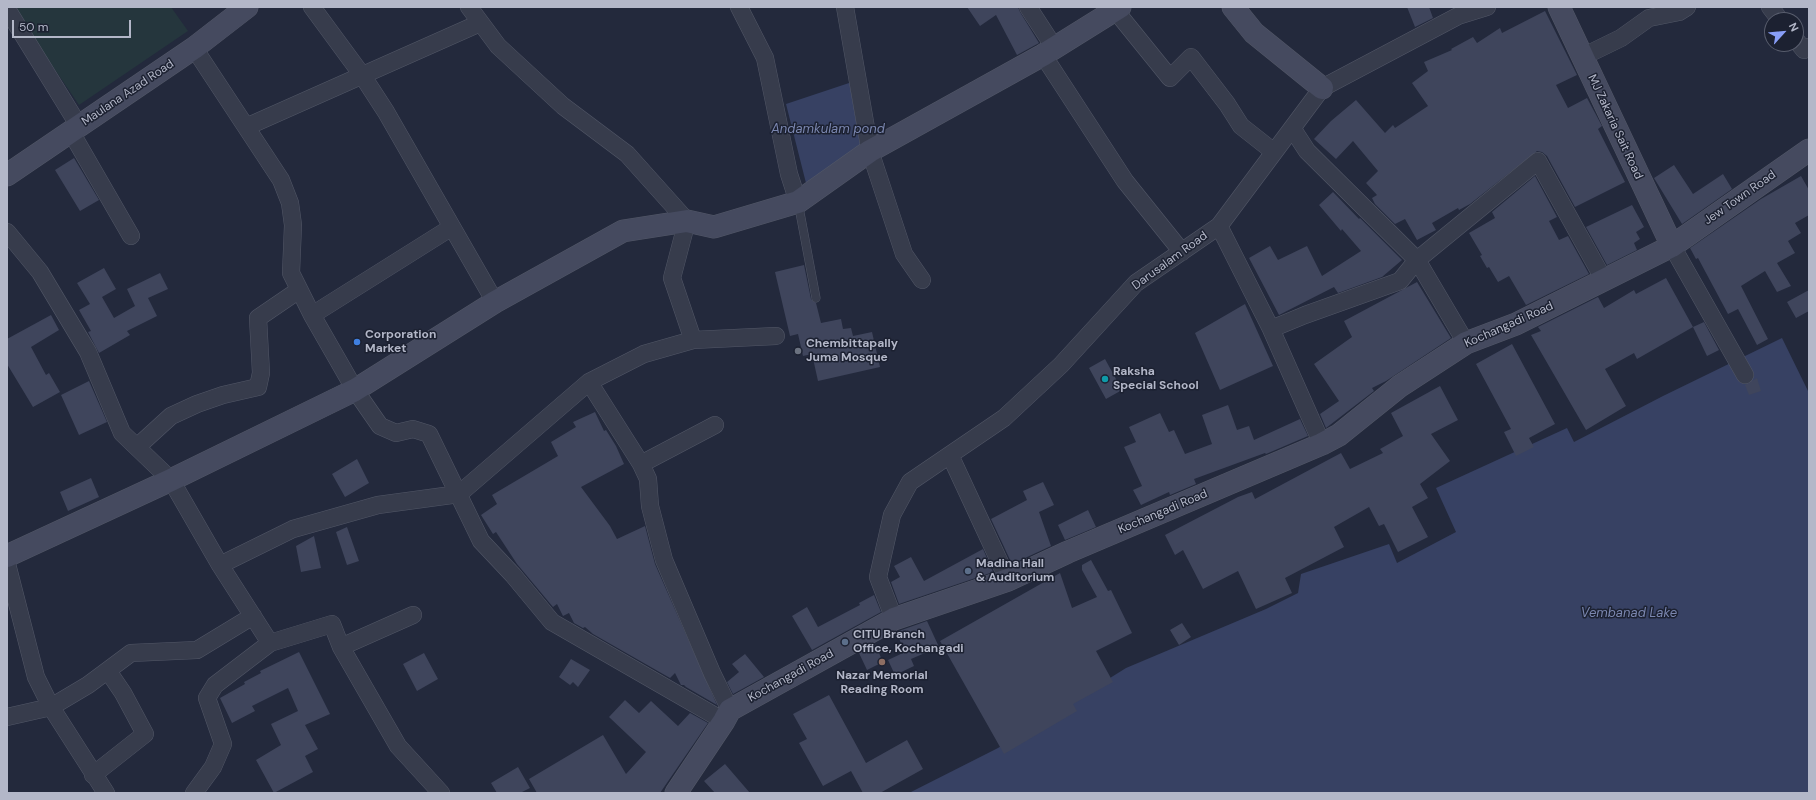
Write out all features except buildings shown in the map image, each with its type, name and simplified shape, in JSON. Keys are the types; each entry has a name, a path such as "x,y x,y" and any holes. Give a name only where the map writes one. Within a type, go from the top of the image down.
{"street":[{"name":"Maulana Azad Road","path":"7,175 194,48 247,7"},
{"path":"312,7 362,75 495,302"},
{"path":"469,7 498,46 563,106 627,154 687,221"},
{"path":"739,7 765,58 789,174 798,202"},
{"path":"846,7 870,151 904,254 922,280"},
{"path":"1028,7 1048,51 1125,181 1182,252"},
{"path":"1233,7 1254,33 1322,88"},
{"name":"Darusalam Road","path":"894,619 878,577 892,515 910,482 1004,418 1061,364 1136,283 1219,226 1322,88 1469,10 1487,7"},
{"name":"MJ Zakaria Sait Road","path":"1559,7 1672,246"},
{"path":"1582,57 1621,38 1649,18 1679,12 1687,7"},
{"path":"7,556 171,480 355,390 495,302 622,231 687,221 714,227 798,202 870,151 1048,51 1117,8 1170,78 1191,57 1227,104 1241,126 1274,152"},
{"path":"10,20 75,129 131,236"},
{"path":"246,127 480,23"},
{"path":"194,48 281,180 290,204 293,225 291,273 312,315 355,390 380,426 396,433 413,429 428,434 481,541 513,575 552,622 727,715"},
{"path":"1292,128 1307,151 1417,260 1466,342"},
{"name":"Jew Town Road","path":"1672,246 1809,150"},
{"path":"1271,329 1305,315 1400,281 1417,260 1538,161 1604,280"},
{"path":"687,221 672,278 693,340"},
{"path":"1219,226 1271,329 1322,444"},
{"path":"312,315 452,227"},
{"path":"7,232 44,279 88,352 122,433 171,480 220,565 270,643"},
{"path":"1672,246 1745,376"},
{"name":"Kochangadi Road","path":"676,793 727,715 894,619 1008,580 1076,549 1339,436 1400,386 1466,342 1516,324 1672,246"},
{"path":"137,448 171,416 203,402 258,387 261,373 258,318 299,290"},
{"path":"220,565 293,529 378,505 459,494 589,382 644,354 693,340 776,336"},
{"path":"589,382 641,464 648,479 650,506 664,560 712,674 727,715"},
{"path":"641,464 715,425"},
{"path":"950,455 1008,580"},
{"path":"7,564 36,677 51,707 93,775 106,793"},
{"path":"341,647 413,615"},
{"path":"7,717 51,707 88,685 131,653 197,650 253,616"},
{"path":"194,793 213,767 223,744 207,698 215,685 270,643 332,624 341,647 398,746 441,793"},
{"path":"93,775 145,734 123,693 108,671"}],"lane":[{"path":"798,202 816,298"}],"shaded area":[{"path":"171,7 188,31 79,105 13,8"}],"water":[{"name":"Andamkulam pond","path":"855,81 867,148 807,187 786,104"},
{"name":"Vembanad Lake","path":"1782,338 1809,393 1809,793 909,793 998,748 1126,668 1266,609 1298,593 1301,574 1389,544 1397,563 1456,532 1436,488 1567,428 1574,442 1663,396"}],"place":[{"name":"Corporation Market","path":"357,342"},
{"name":"Chembittapally Juma Mosque","path":"798,351"},
{"name":"Raksha Special School","path":"1105,379"},
{"name":"Madina Hall & Auditorium","path":"968,571"},
{"name":"CITU Branch Office, Kochangadi","path":"845,642"},
{"name":"Nazar Memorial Reading Room","path":"882,662"}]}
